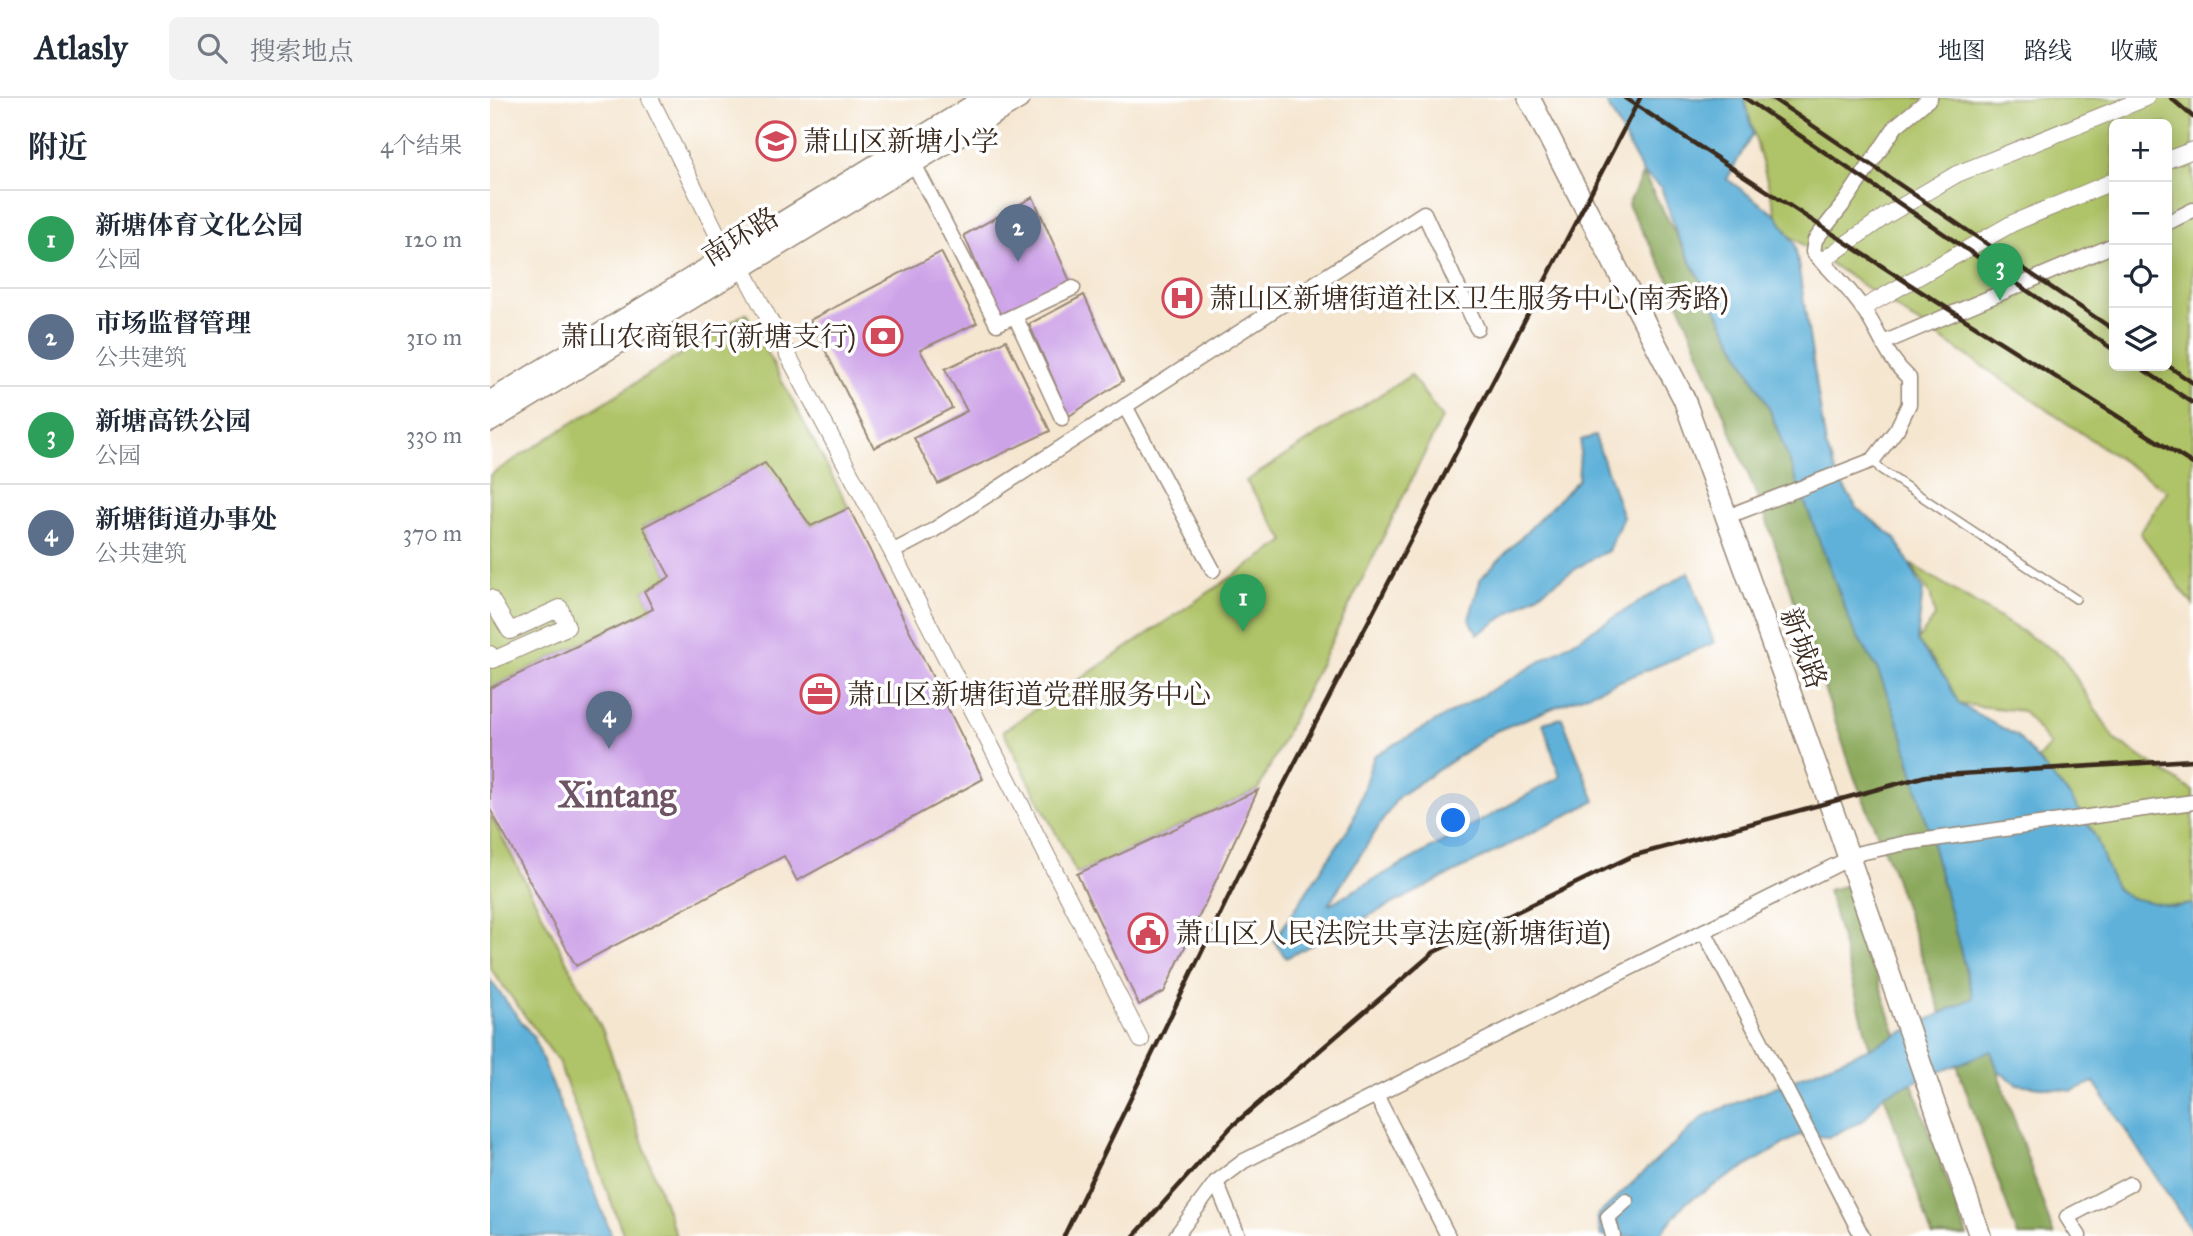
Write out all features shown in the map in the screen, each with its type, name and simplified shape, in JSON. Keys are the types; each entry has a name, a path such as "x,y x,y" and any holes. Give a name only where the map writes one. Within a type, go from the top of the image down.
{"main road":[{"name":"南环路","path":"490,421 986,98"},
{"name":"南环路","path":"490,402 913,162 1019,98"},
{"name":"新城路","path":"1529,98 1684,400 1993,1236"},
{"name":"新城路","path":"1542,98 1695,395 1739,512 1980,1236"}],"street":[{"path":"650,98 735,262 892,552 1141,1040"},
{"path":"1739,512 1873,460 1897,429 1909,404 1909,378 1890,360 1863,308 1814,252 1815,240 1845,202 1896,126 1930,98"},
{"path":"1822,261 1887,215 1957,174 2146,98"},
{"path":"2172,158 2193,150"},
{"path":"913,162 997,324 1073,288"},
{"path":"1863,308 2013,223 2112,182"},
{"path":"2172,220 2193,210"},
{"path":"892,552 932,531 1424,213 1478,328"},
{"path":"1883,343 2109,247"},
{"path":"1015,316 1062,418"},
{"path":"1125,406 1213,570"},
{"path":"490,598 510,631 559,608 566,627 493,660 490,654"},
{"path":"1176,1236 1216,1182 1244,1161 1854,856 1906,843 2193,802"},
{"path":"1704,931 1862,1236"},
{"path":"1376,1095 1448,1236"},
{"path":"1216,1182 1238,1236"},
{"path":"2079,1236 2067,1217 2130,1184"},
{"path":"1613,1236 1608,1217 1626,1201"}],"lane":[{"path":"1873,460 1880,469 2076,599"}],"green space":[{"path":"1744,98 2193,98 2193,605 2140,533 2167,491 1790,236 1777,216"},
{"path":"1643,173 1769,408 1853,629 1877,668 1903,735 1973,998 1941,1013 1892,869 1855,779 1767,521 1671,283 1628,205"},
{"path":"746,313 849,508 811,526 764,463 643,527 670,577 644,591 653,609 490,688 490,475"},
{"path":"1411,375 1442,418 1258,790 1077,874 1003,731 1285,541 1246,481"},
{"path":"1911,564 2062,656 2115,740 2193,791 2193,904 2153,904 2123,894 2109,877 2098,844 2084,817 2037,760 2050,745 2023,711 1959,704 1933,660 1917,641 1935,617 1931,596"},
{"path":"490,814 602,1029 676,1236 624,1236 558,1061 490,968"},
{"path":"1848,885 1896,1035 1870,1048 1828,890"},
{"path":"1991,1051 2054,1236 2018,1236 1957,1065"},
{"path":"1912,1083 1967,1236 1932,1236 1884,1094"}],"water":[{"path":"1604,98 1744,98 1753,133 1727,179 1777,216 1795,244 1826,446 1838,478 1857,508 1896,539 1923,589 1917,641 1947,680 1959,704 2017,736 2072,799 2096,838 2115,888 2131,898 2174,907 2193,904 2193,1233 2094,1082 2072,1091 2017,1084 1998,1071 1991,1051 1884,1094 1864,1120 1829,1137 1799,1135 1685,1203 1659,1236 1601,1236 1597,1216 1704,1116 1870,1048 1973,998 1903,735 1877,668 1853,629 1769,408 1678,237 1661,187 1643,173"},
{"path":"1595,436 1623,517 1608,551 1591,559 1478,634 1469,619 1481,578 1578,480 1581,440"},
{"path":"1689,572 1714,643 1496,731 1398,797 1328,905 1560,777 1543,723 1562,718 1595,801 1286,958 1274,941 1352,823 1374,756 1516,676"},
{"path":"490,980 534,1038 612,1236 490,1236"}],"building":[{"path":"1033,197 1073,288 998,315 964,235"},
{"name":"萧山农商银行(新塘支行)","path":"941,252 977,323 920,350 952,408 874,448 810,320"},
{"path":"1084,295 1123,381 1069,416 1029,324"},
{"path":"1006,340 1050,431 938,484 914,438 967,411 945,369"},
{"path":"765,463 811,526 849,508 983,779 797,881 784,856 576,966 490,809 490,688 653,609 644,591 670,577 643,527"},
{"name":"萧山区人民法院共享法庭(新塘街道)","path":"1258,790 1164,992 1139,1005 1077,874"}],"railway":[{"path":"1625,98 1920,291 2193,464"},
{"path":"1064,1236 1270,811 1640,98"},
{"path":"1745,98 2109,347"},
{"path":"1772,98 2109,327"},
{"path":"2171,98 2193,117"},
{"path":"2172,368 2193,383"},
{"path":"2145,371 2193,403"},
{"path":"1134,1236 1231,1127 1434,952 1632,856 1926,776 2193,760"}],"place":[{"name":"萧山区新塘小学","path":"776,141"},
{"name":"市场监督管理","path":"1018,262"},
{"name":"萧山区新塘街道社区卫生服务中心(南秀路)","path":"1182,298"},
{"name":"新塘高铁公园","path":"2000,301"},
{"name":"萧山农商银行(新塘支行)","path":"883,336"},
{"name":"新塘体育文化公园","path":"1243,632"},
{"name":"萧山区新塘街道党群服务中心","path":"820,694"},
{"name":"新塘街道办事处","path":"609,749"},
{"name":"萧山区人民法院共享法庭(新塘街道)","path":"1148,933"}],"district":[{"name":"Xintang","path":"617,795"}]}
